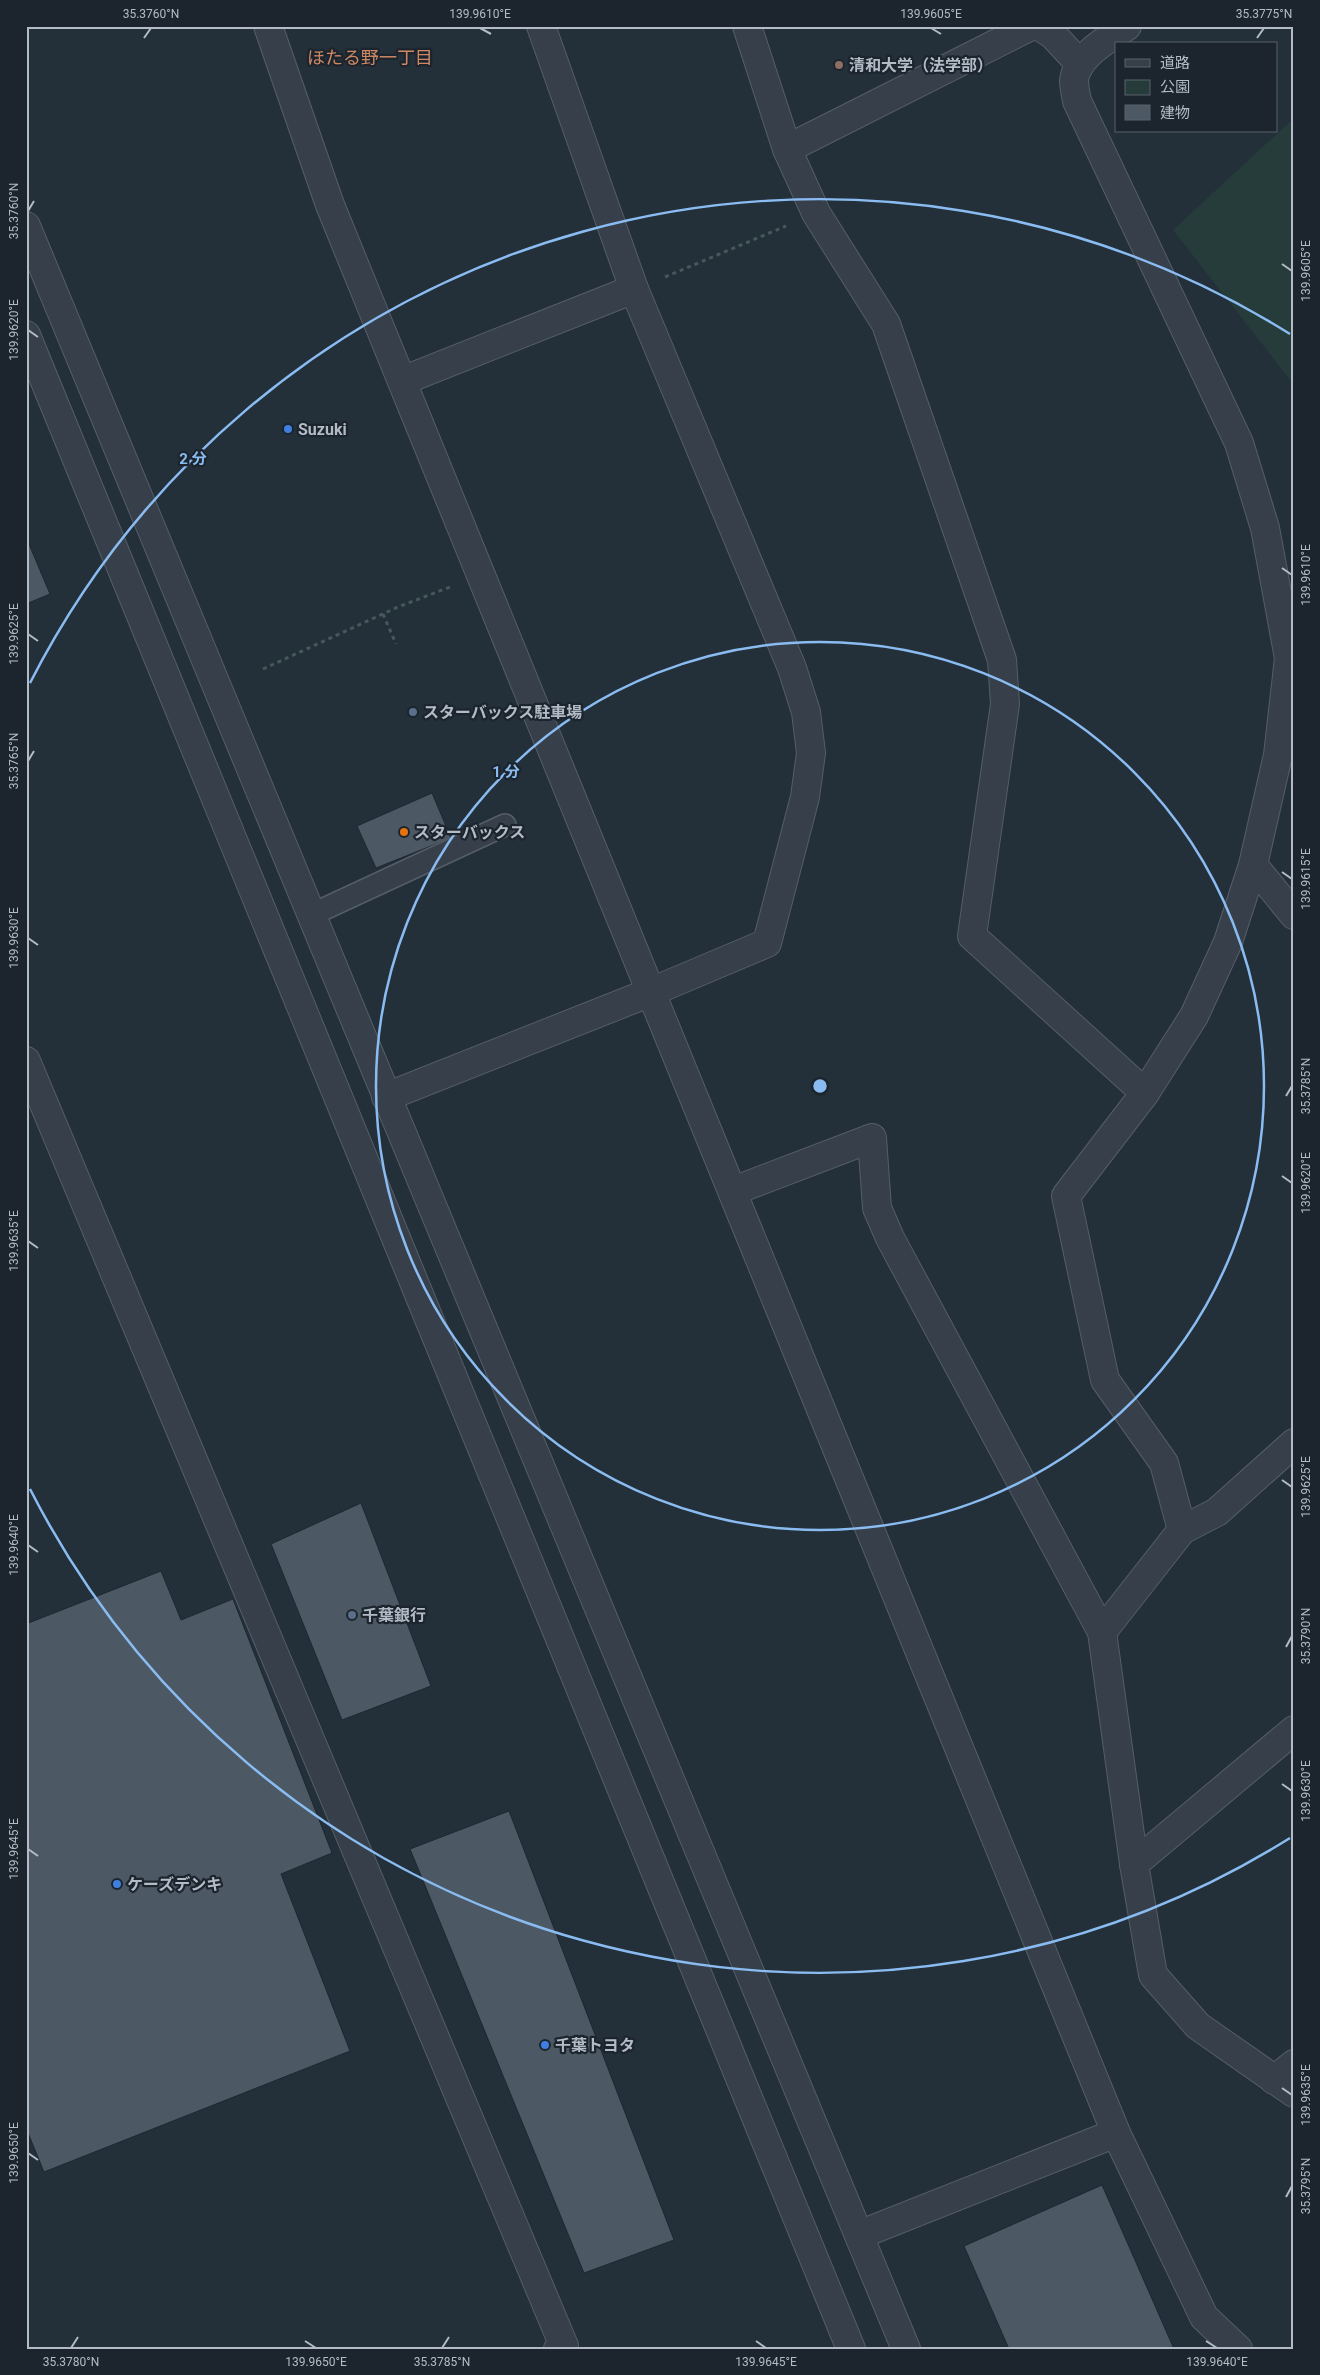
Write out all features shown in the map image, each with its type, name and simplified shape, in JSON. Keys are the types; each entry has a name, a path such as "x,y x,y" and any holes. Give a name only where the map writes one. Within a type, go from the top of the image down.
{"street":[{"path":"268,26 330,205 1116,2133 1204,2317 1238,2349"},
{"path":"386,1097 651,992 767,943 804,797 811,752 806,712 792,668 634,289 540,26"},
{"path":"747,26 787,150 816,213 886,324 1002,660 1005,704 972,936 1145,1093"},
{"path":"787,150 1030,26"},
{"path":"1039,26 1053,36 1080,64"},
{"path":"1123,27 1098,46 1080,64 1074,81 1077,100 1239,443 1265,528 1292,656 1278,755 1253,865 1228,942 1194,1016 1145,1093 1066,1196 1105,1380 1164,1463 1182,1530"},
{"path":"26,226 906,2349"},
{"path":"402,382 634,289"},
{"path":"26,335 851,2349"},
{"path":"1253,865 1294,915"},
{"path":"26,1061 564,2346 558,2349"},
{"path":"733,1191 872,1138 877,1208 890,1238 1102,1632 1134,1864 1153,1975 1198,2026 1287,2079"},
{"path":"1102,1632 1182,1530 1216,1512 1294,1443"},
{"path":"1134,1864 1294,1730"},
{"path":"859,2235 1116,2133"}],"lane":[{"path":"311,914 506,825"}],"path":[{"path":"686,268 784,226"},
{"path":"263,669 383,614 481,574"},
{"path":"383,614 396,644"}],"green space":[{"path":"1294,118 1294,385 1173,230"}],"building":[{"path":"26,537 50,594 26,604"},
{"name":"スターバックス","path":"432,793 451,838 376,868 357,826"},
{"name":"千葉銀行","path":"361,1503 431,1686 342,1720 271,1544"},
{"path":"161,1571 181,1620 233,1599 332,1853 281,1874 350,2051 44,2172 26,2128 26,1624"},
{"name":"千葉トヨタ","path":"509,1811 674,2240 584,2273 410,1849"},
{"path":"1102,2185 1174,2349 1009,2349 964,2246"}],"place":[{"name":"清和大学（法学部）","path":"839,65"},
{"name":"Suzuki","path":"288,429"},
{"name":"スターバックス駐車場","path":"413,712"},
{"name":"スターバックス","path":"404,832"},
{"name":"千葉銀行","path":"352,1615"},
{"name":"ケーズデンキ","path":"117,1884"},
{"name":"千葉トヨタ","path":"545,2045"}],"district":[{"name":"ほたる野一丁目","path":"370,58"}]}
